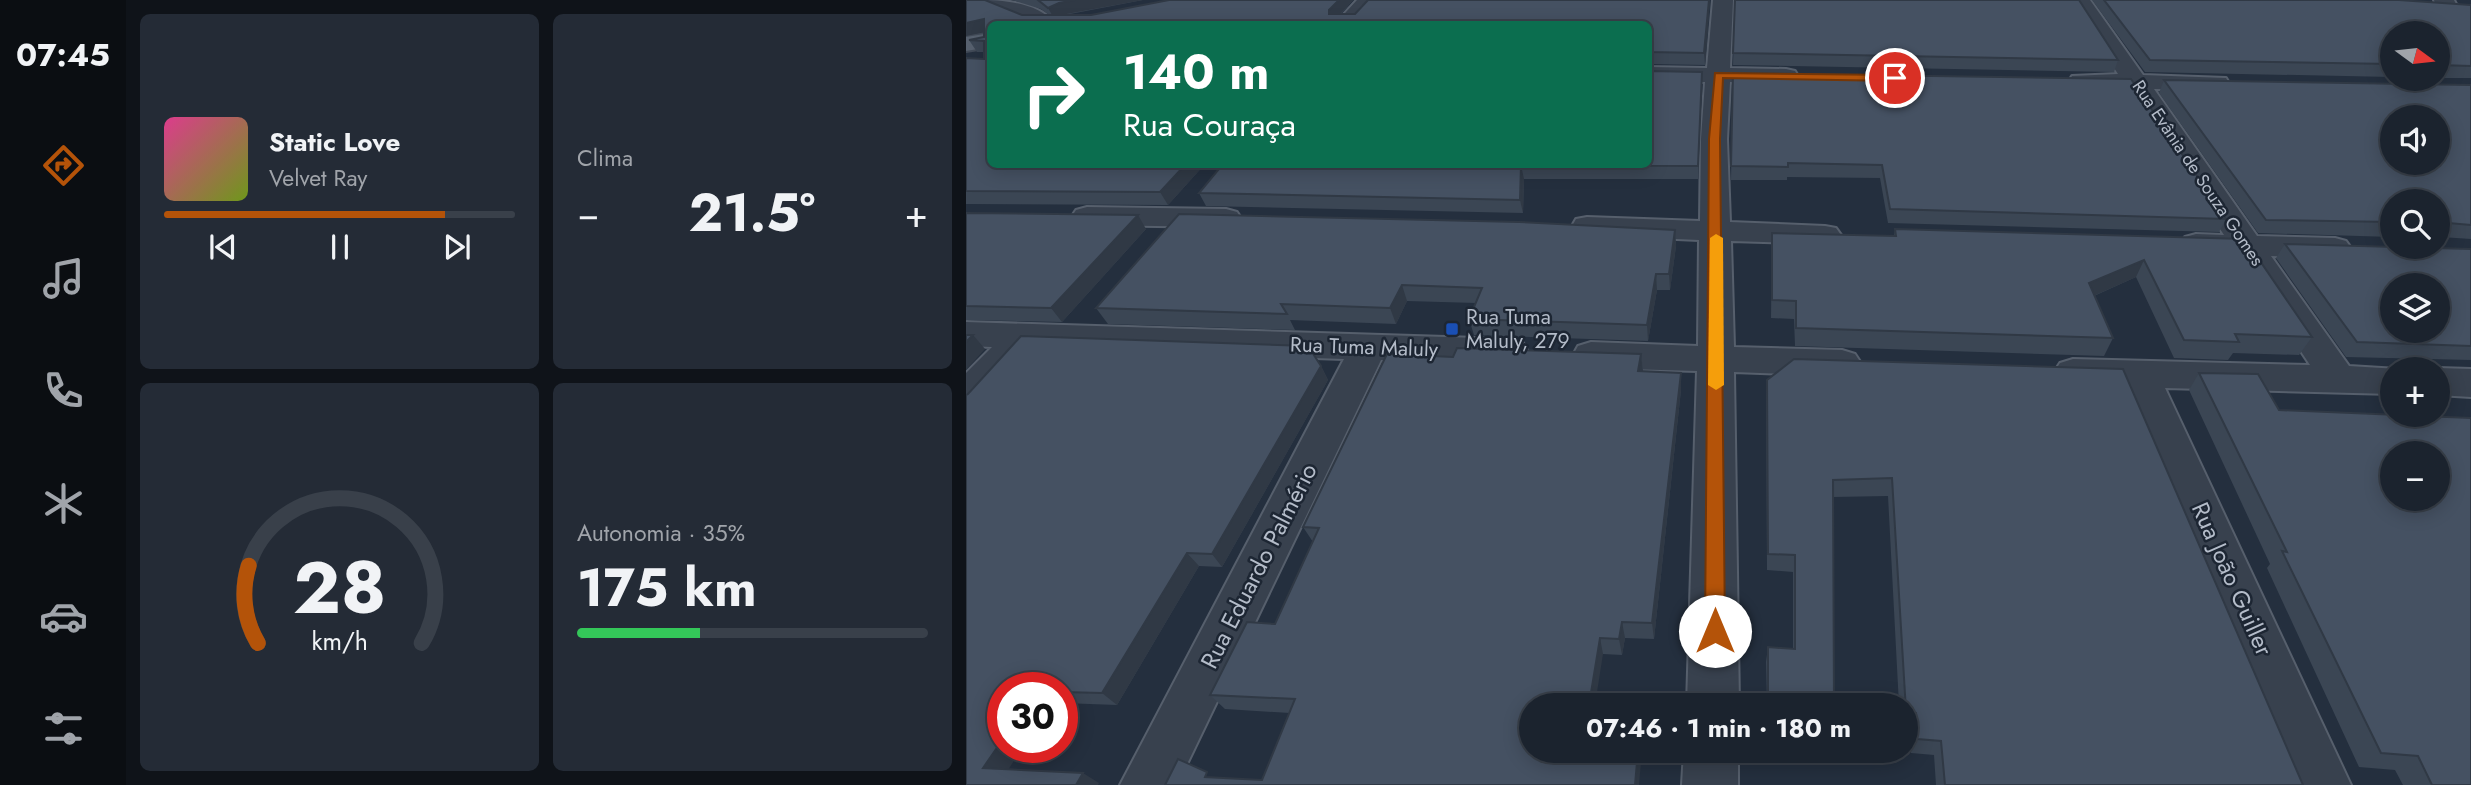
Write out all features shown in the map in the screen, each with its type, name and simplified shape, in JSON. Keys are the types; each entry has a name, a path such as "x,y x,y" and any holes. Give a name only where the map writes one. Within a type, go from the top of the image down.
{"main road":[{"path":"966,44 987,40"}],"street":[{"path":"988,0 1019,10 1039,21"},
{"path":"1349,21 1368,0"},
{"path":"1713,693 1716,231 1714,139 1723,0"},
{"name":"Rua Evânia de Souza Gomes","path":"2080,0 2339,380"},
{"path":"2439,5 2471,9"},
{"path":"2439,5 2471,25"},
{"path":"966,61 987,62"},
{"path":"1652,74 1805,76"},
{"path":"2064,81 2234,84"},
{"path":"1151,247 1201,191"},
{"path":"1059,216 1256,219"},
{"path":"1559,226 1853,236"},
{"path":"2166,244 2368,249"},
{"path":"1073,337 1099,307"},
{"name":"Rua Tuma Maluly","path":"966,334 1875,365"},
{"path":"966,397 1023,336"},
{"name":"Rua Eduardo Palmério","path":"1148,785 1369,347"},
{"path":"2043,370 2380,381"},
{"name":"Rua João Guiller","path":"2140,374 2323,785"},
{"path":"1710,785 1711,763"}],"building":[{"path":"966,0 985,0 1022,15 1091,15 1169,0 1339,0 1329,10 1329,14 1355,14 1368,0 1709,0 1704,53 1652,52 1652,21 987,21 987,168 1182,168 1160,192 966,191 966,58 984,59 984,41 969,40 984,37 984,19 966,23"},
{"path":"1038,0 1075,0 1048,8"},
{"path":"1735,0 2079,0 2118,60 1733,53"},
{"path":"2104,0 2399,0 2471,5 2471,66 2450,65 2450,21 2380,21 2380,64 2150,60"},
{"path":"1652,71 1702,72 1698,166 1652,166"},
{"path":"1733,73 2131,79 2226,219 1890,209 1882,165 1788,163 1788,167 1731,166"},
{"path":"2164,80 2380,84 2380,91 2450,91 2450,85 2471,85 2471,225 2450,223 2450,189 2380,189 2380,222 2266,220"},
{"path":"1220,168 1521,168 1520,200 1199,193"},
{"path":"966,213 1138,215 1051,308 966,306"},
{"path":"1179,214 1519,222 1675,230 1669,274 1656,274 1647,325 1469,319 1482,288 1402,285 1390,308 1281,304 1287,314 1096,308"},
{"path":"1895,229 2245,239 2312,337 2235,334 2239,342 2184,340 2144,260 2089,283 2113,338 1796,328 1796,301 1772,300 1772,233 1896,236"},
{"path":"2285,244 2380,247 2380,259 2450,259 2450,248 2471,249 2471,346 2386,343 2450,343 2450,273 2380,273 2380,343 2357,342"},
{"path":"1021,336 1308,346 1321,366 1212,554 1187,553 1102,693 1078,692 1078,672 987,672 987,762 983,768 1083,773 1076,785 966,785 968,394"},
{"path":"1457,348 1641,354 1638,371 1681,373 1652,623 1622,622 1619,639 1600,638 1591,693 1519,693 1519,763 1637,763 1635,785 1165,785 1178,759 1207,772 1205,777 1262,780 1295,699 1210,695 1247,622 1275,624 1319,528 1303,527 1387,354 1453,357"},
{"path":"1794,359 2123,369 2303,785 1945,785 1941,741 1918,739 1918,693 1905,693 1892,478 1833,480 1834,693 1768,693 1768,647 1795,649 1795,555 1768,554 1767,380"},
{"path":"2199,373 2258,374 2279,410 2380,414 2380,427 2450,427 2450,417 2471,418 2471,785 2432,785 2418,756 2381,753 2282,551 2287,552"}],"slow traffic":[{"path":"1716,238 1716,385"}],"place":[{"name":"Rua Tuma Maluly, 279","path":"1452,329"}],"route":[{"path":"1715,631 1714,139 1718,75 1895,78"}]}
